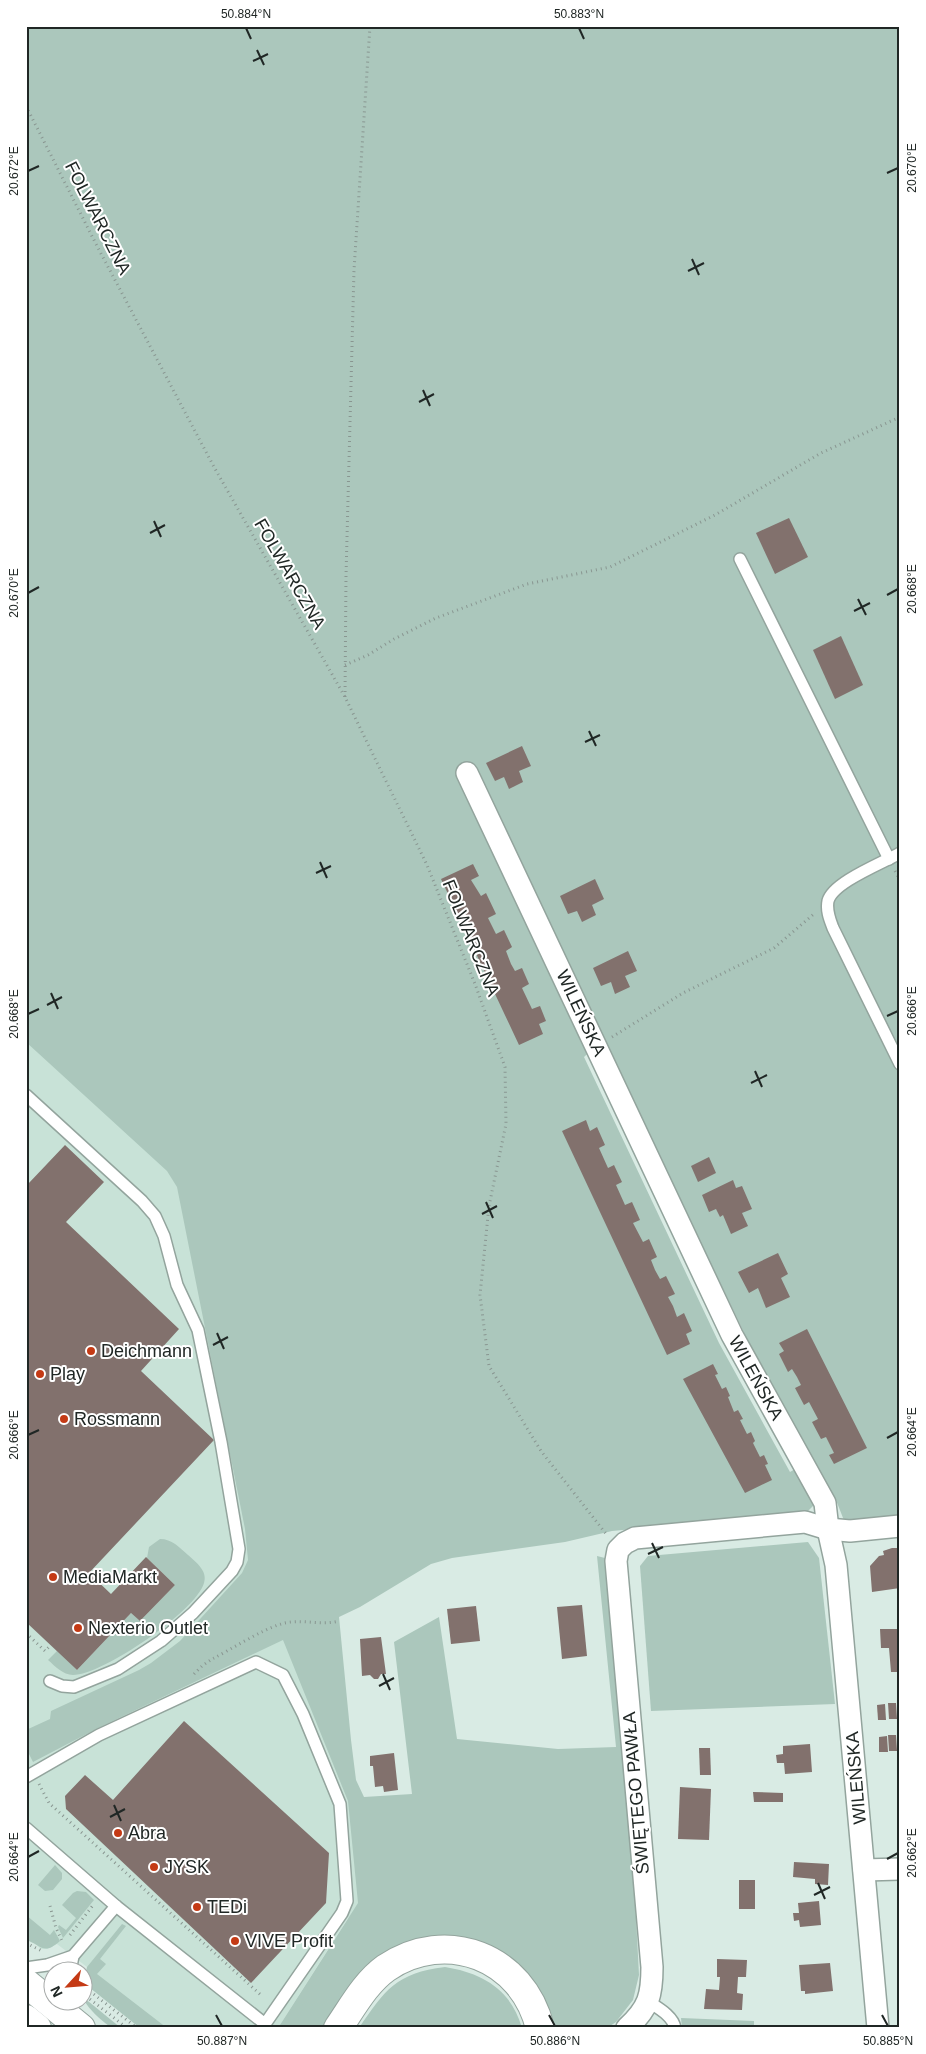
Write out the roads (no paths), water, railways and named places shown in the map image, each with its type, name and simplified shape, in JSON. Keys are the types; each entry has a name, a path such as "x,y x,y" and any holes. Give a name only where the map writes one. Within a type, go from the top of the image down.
{"main road":[{"path":"338,2028 370,1983 384,1969 412,1955 441,1950 476,1955 500,1967 520,1985 528,1997 540,2028"},
{"path":"26,1983 77,2019"},
{"path":"26,2019 38,2028"}],"street":[{"name":"WILEŃSKA","path":"467,772 732,1334 825,1503 828,1529 836,1564 878,2028"},
{"name":"ŚWIĘTEGO PAWŁA","path":"649,2002 652,1988 652,1958 616,1561 618,1550 625,1543 635,1538 674,1533 805,1522 828,1529"},
{"path":"828,1529 850,1532 900,1526"},
{"path":"864,1870 900,1869"},
{"path":"627,2028 649,2002"}],"lane":[{"path":"740,559 889,859"},
{"path":"900,853 841,886 831,894 828,908 833,928 900,1064"},
{"path":"26,1095 142,1201 154,1216 164,1236 177,1285 198,1330 221,1442 239,1549 237,1562 232,1571 193,1613 161,1641 118,1669 74,1687 62,1686 50,1681"},
{"path":"26,1828 116,1906 265,2024 346,1904 340,1804 303,1714 283,1675 256,1662 99,1735 32,1778"},
{"path":"72,1962 73,1956 116,1906"},
{"path":"26,1968 47,1965 73,1956"},
{"path":"649,2002 669,2016 675,2024 675,2028"}],"place":[{"name":"Deichmann","path":"91,1351"},
{"name":"Play","path":"40,1374"},
{"name":"Rossmann","path":"64,1419"},
{"name":"MediaMarkt","path":"53,1577"},
{"name":"Nexterio Outlet","path":"78,1628"},
{"name":"Abra","path":"118,1833"},
{"name":"JYSK","path":"154,1867"},
{"name":"TEDi","path":"197,1907"},
{"name":"VIVE Profit","path":"235,1941"}]}
